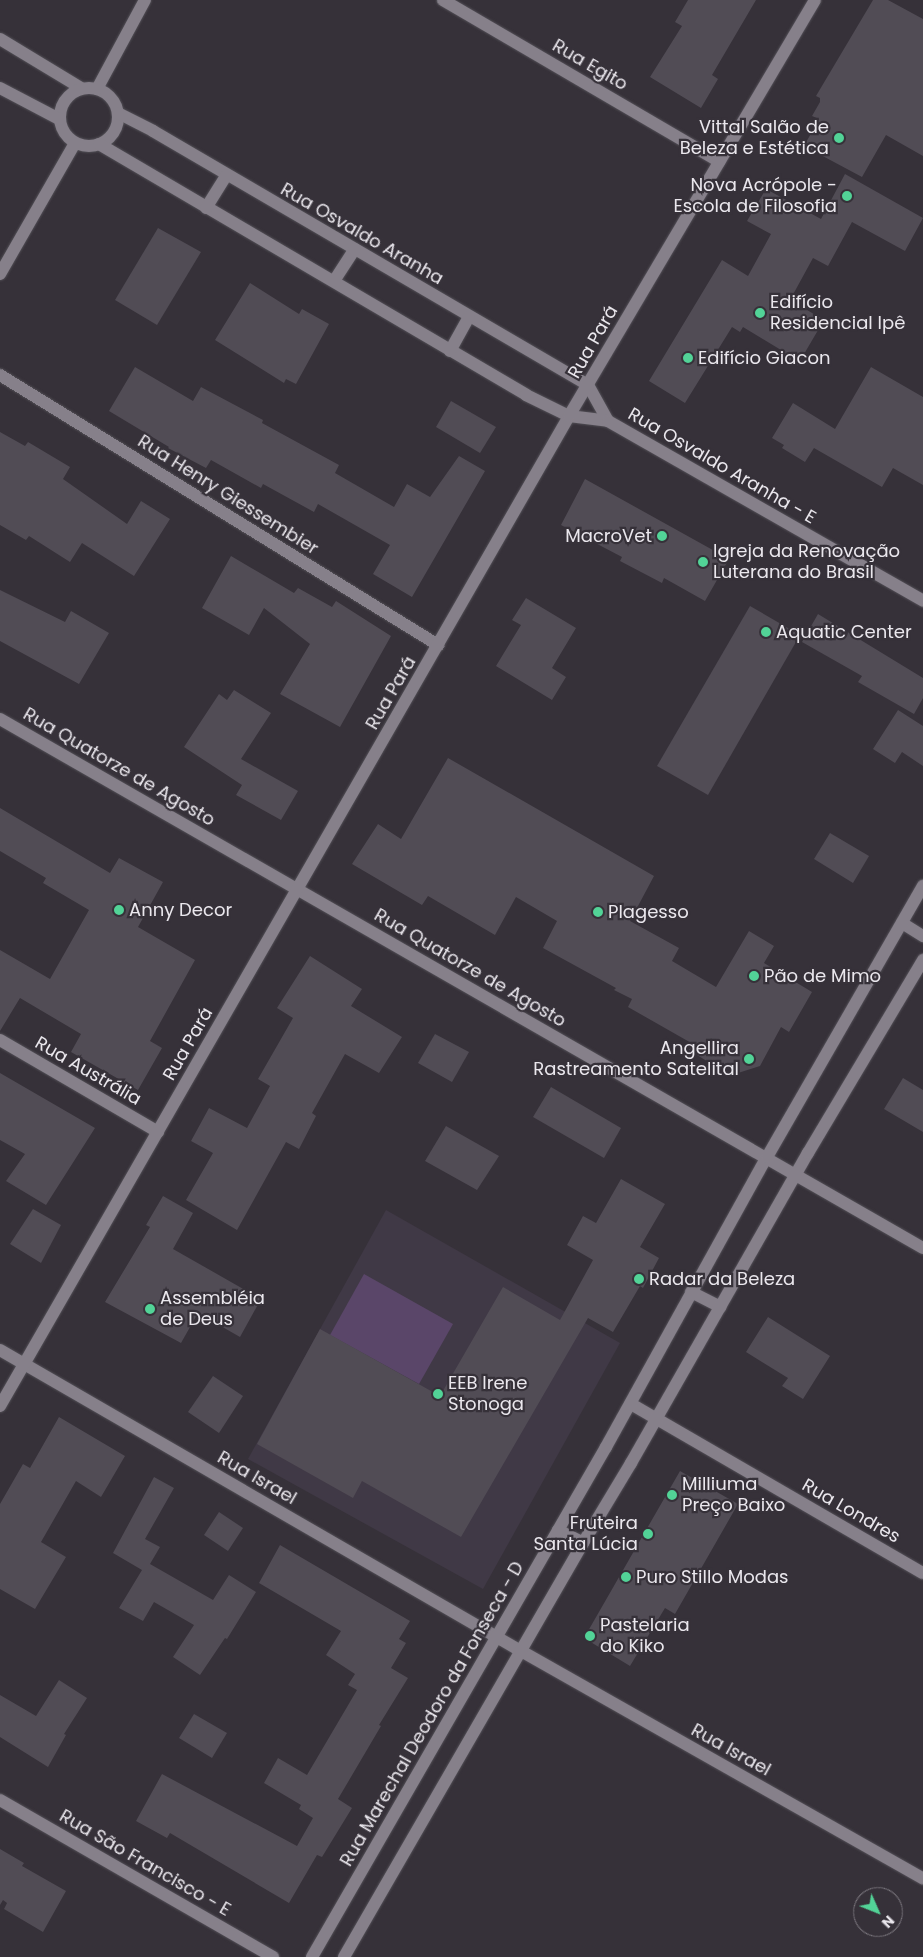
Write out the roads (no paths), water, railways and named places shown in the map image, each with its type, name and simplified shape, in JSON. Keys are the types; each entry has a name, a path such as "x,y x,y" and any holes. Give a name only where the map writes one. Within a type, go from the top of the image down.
{"street":[{"path":"97,89 145,0"},
{"name":"Rua Egito","path":"443,0 719,161"},
{"name":"Rua Pará","path":"0,1406 569,416 816,0"},
{"path":"0,39 81,88 97,89 109,95 118,113 116,126 110,137 99,144 87,146 75,143 61,128 59,119 61,106 69,94 81,88"},
{"path":"0,88 59,119"},
{"name":"Rua Osvaldo Aranha","path":"118,113 227,174 588,385"},
{"path":"0,274 75,143"},
{"path":"99,144 526,395 569,416"},
{"path":"206,208 227,174"},
{"path":"334,282 355,249"},
{"path":"450,351 469,317"},
{"name":"Rua Henry Giessembier","path":"0,375 438,646"},
{"name":"Rua Osvaldo Aranha - E","path":"588,385 608,421"},
{"name":"Rua Osvaldo Aranha - E","path":"569,416 608,421 923,601"},
{"name":"Rua Quatorze de Agosto","path":"0,720 797,1174 923,1248"},
{"path":"923,886 902,923 923,936"},
{"name":"Rua Marechal Deodoro da Fonseca - D","path":"312,1957 631,1404 758,1173 902,923"},
{"path":"344,1957 582,1543 657,1419 808,1153 923,960"},
{"name":"Rua Austrália","path":"0,1040 158,1132"},
{"path":"692,1292 720,1307"},
{"name":"Rua Israel","path":"0,1350 521,1652 923,1878"},
{"name":"Rua Londres","path":"631,1404 923,1573"},
{"path":"558,1530 582,1543"},
{"name":"Rua São Francisco - E","path":"0,1800 272,1957"}],"place":[{"name":"Vittal Salão de Beleza e Estética","path":"839,138"},
{"name":"Nova Acrópole - Escola de Filosofia","path":"847,196"},
{"name":"Edifício Residencial Ipê","path":"760,313"},
{"name":"Edifício Giacon","path":"688,358"},
{"name":"MacroVet","path":"662,536"},
{"name":"Igreja da Renovação Luterana do Brasil","path":"703,562"},
{"name":"Aquatic Center","path":"766,632"},
{"name":"Anny Decor","path":"119,910"},
{"name":"Plagesso","path":"598,912"},
{"name":"Pão de Mimo","path":"754,976"},
{"name":"Angellira Rastreamento Satelital","path":"749,1059"},
{"name":"Radar da Beleza","path":"639,1279"},
{"name":"Assembléia de Deus","path":"150,1309"},
{"name":"EEB Irene Stonoga","path":"438,1394"},
{"name":"Milliuma Preço Baixo","path":"672,1495"},
{"name":"Fruteira Santa Lúcia","path":"648,1534"},
{"name":"Puro Stillo Modas","path":"626,1577"},
{"name":"Pastelaria do Kiko","path":"590,1636"}]}
